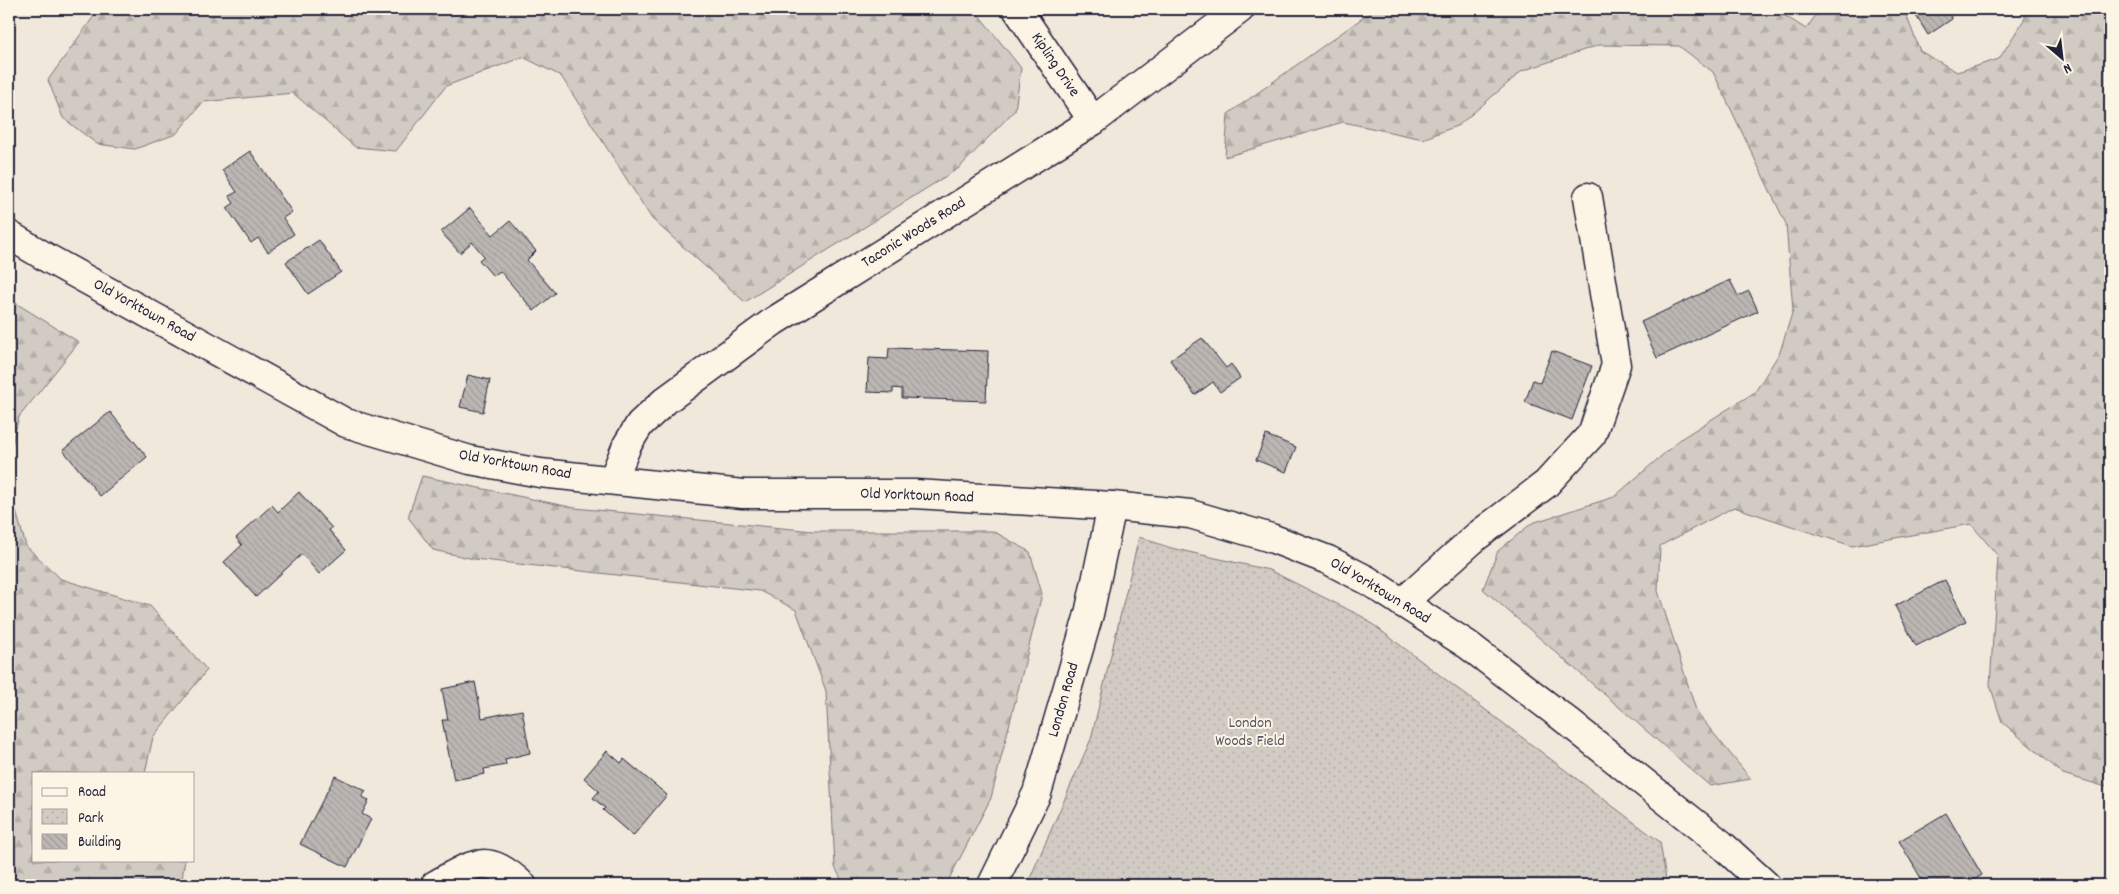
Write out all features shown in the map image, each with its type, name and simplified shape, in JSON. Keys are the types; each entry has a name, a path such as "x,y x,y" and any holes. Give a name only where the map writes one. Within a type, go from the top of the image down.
{"main road":[{"name":"Kipling Drive","path":"1017,9 1093,121"},
{"name":"Taconic Woods Road","path":"614,480 627,445 640,424 666,400 774,321 1093,121 1240,9"},
{"path":"1402,603 1477,536 1546,484 1592,434 1616,365 1588,197"},
{"name":"Old Yorktown Road","path":"9,234 49,259 346,422 470,460 540,472 743,494 915,494 1112,506 1190,514 1271,538 1328,560 1366,580 1468,645 1721,844 1766,885"},
{"name":"London Road","path":"992,885 1038,793 1090,614 1112,506"},
{"path":"435,885 470,865 489,864 508,872 522,885"}],"green space":[{"path":"99,9 974,9 1021,68 1015,110 959,168 745,302 652,219 561,76 523,57 446,86 396,151 355,147 293,93 203,102 176,134 135,149 97,144 63,118 48,80"},
{"path":"1375,9 1774,9 1806,29 1820,9 1904,9 1920,51 1957,72 1999,59 2025,18 2025,9 2110,9 2110,785 2103,786 2063,774 2002,722 1990,685 1998,556 1971,524 1852,546 1734,507 1660,546 1658,591 1697,713 1751,779 1710,786 1483,589 1498,551 1532,523 1614,497 1682,438 1755,392 1780,352 1793,310 1786,224 1713,72 1679,46 1599,45 1522,71 1459,125 1423,139 1343,122 1225,157 1228,114"},
{"path":"9,299 79,342 19,417 9,456"},
{"path":"9,466 14,504 26,546 61,579 150,606 207,670 153,737 145,772 32,772 32,862 185,862 181,885 9,885"},
{"path":"422,476 575,508 813,531 993,531 1030,552 1042,594 991,798 946,885 844,885 835,867 826,691 796,610 760,591 474,559 433,550 408,517"},
{"name":"London Woods Field","path":"1139,537 1171,548 1269,570 1363,617 1660,842 1667,885 1027,885 1091,739"}],"building":[{"path":"1925,9 1946,9 1952,19 1928,35 1915,14"},
{"path":"250,151 292,212 283,218 294,234 268,252 258,238 251,243 227,208 234,203 229,196 237,192 222,170"},
{"path":"470,208 493,235 510,221 536,251 527,260 555,293 534,311 500,271 493,276 479,260 484,256 472,242 460,253 441,232"},
{"path":"319,240 341,272 308,294 286,262"},
{"path":"1730,280 1738,296 1749,291 1758,311 1657,358 1641,322"},
{"path":"1202,338 1226,368 1231,364 1240,378 1220,392 1213,382 1195,395 1170,360"},
{"path":"889,348 988,351 986,401 902,398 902,389 893,388 893,393 867,392 869,358 888,359"},
{"path":"1552,351 1592,366 1572,420 1525,402 1533,380 1540,383"},
{"path":"468,375 490,380 483,412 460,407"},
{"path":"110,412 147,457 100,496 63,450"},
{"path":"1266,435 1296,447 1286,472 1256,460"},
{"path":"299,492 332,528 329,530 346,550 319,574 302,554 256,597 224,562 242,545 236,538 272,505 278,512"},
{"path":"1945,580 1966,621 1916,646 1895,606"},
{"path":"475,682 482,718 522,710 530,753 505,759 506,765 484,769 485,774 454,780 442,720 448,720 442,689"},
{"path":"607,751 621,763 624,759 667,795 633,836 603,810 605,808 593,798 599,791 584,778"},
{"path":"335,776 366,791 362,797 369,800 362,814 371,819 347,867 300,844"},
{"path":"1946,813 1982,875 1965,885 1925,885 1899,841"}]}
